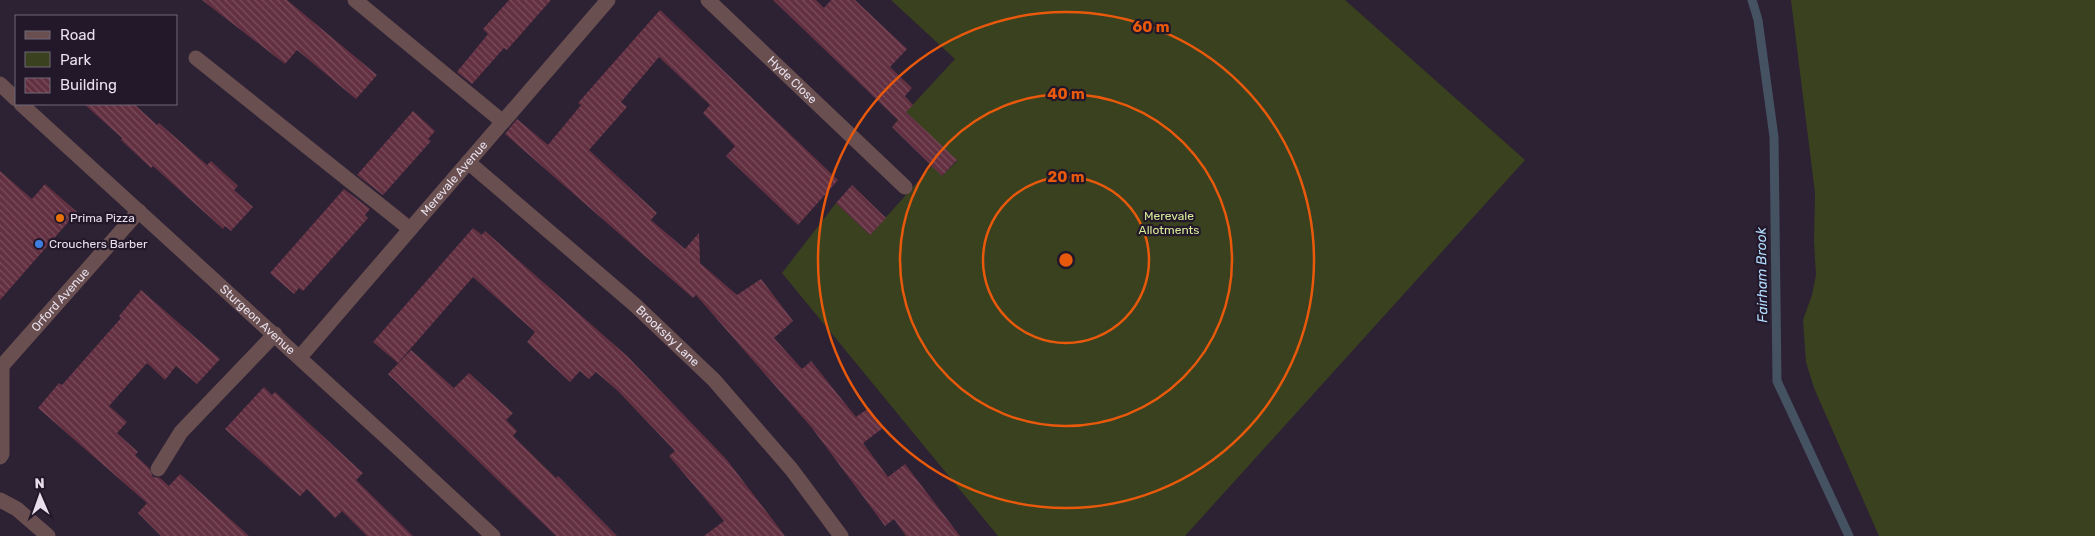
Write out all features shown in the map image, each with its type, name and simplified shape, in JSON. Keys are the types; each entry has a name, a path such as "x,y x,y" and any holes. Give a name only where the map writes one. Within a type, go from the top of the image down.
{"street":[{"path":"355,0 503,122"},
{"name":"Merevale Avenue","path":"300,357 608,0"},
{"name":"Hyde Close","path":"708,0 905,187"},
{"path":"196,58 410,229"},
{"name":"Sturgeon Avenue","path":"22,105 300,357 493,536"},
{"name":"Brooksby Lane","path":"468,162 634,306 714,380 792,470 841,536"},
{"name":"Orford Avenue","path":"0,457 2,454 1,367 139,211"},
{"path":"158,469 181,432 274,334"},
{"path":"0,500 17,509 48,536"}],"green space":[{"name":"Merevale Allotments","path":"891,0 1345,0 1525,160 1185,536 998,536 782,273 836,203 870,235 932,166 942,176 957,161 906,112 955,59"},
{"path":"1791,0 2095,0 2095,536 1879,536 1814,388 1806,362 1803,320 1812,295 1816,275 1814,242 1815,193"}],"building":[{"path":"202,0 287,0 377,75 356,99 297,50 285,64"},
{"path":"509,0 551,0 507,50 504,48 472,84 457,72 488,34 483,29"},
{"path":"773,0 816,0 824,8 831,0 855,0 907,49 890,67 912,88 905,96 913,105 906,112 957,160 942,176 892,127 898,120"},
{"path":"660,10 838,180 798,225 726,156 735,146 703,113 710,105 659,57 621,102 627,107 589,150 657,213 651,220 685,249 699,233 700,263 737,295 761,279 793,321 774,338 802,369 811,361 856,417 869,408 883,428 863,443 888,477 905,464 960,536 906,536 894,519 885,526 812,428 696,295 693,298 505,134 517,119 548,145 581,105 578,103"},
{"path":"85,105 135,105 207,165 211,161 238,186 234,190 253,207 231,231 225,226 223,229 153,166 151,168 121,140 122,138"},
{"path":"413,111 435,131 428,139 431,141 383,195 357,175"},
{"path":"0,171 32,199 45,184 77,212 0,300"},
{"path":"852,185 886,218 870,235 836,203"},
{"path":"344,189 370,209 365,215 368,218 303,291 299,288 294,294 270,273"},
{"path":"473,228 482,235 485,231 627,356 727,460 785,536 704,536 724,521 669,456 675,451 618,391 596,372 589,379 580,371 570,382 527,342 535,332 473,277 398,363 373,342"},
{"path":"141,290 220,359 197,384 176,366 165,380 147,363 109,406 127,422 117,433 138,452 135,455 149,468 153,477 160,478 169,486 180,474 249,536 161,536 138,513 147,503 38,408 59,383 62,385 121,318 119,316"},
{"path":"411,350 454,388 469,373 513,413 506,420 517,431 513,436 556,478 558,476 617,536 556,536 388,374"},
{"path":"264,387 272,395 275,392 363,473 356,480 413,536 367,536 342,511 335,518 307,489 300,496 225,429"}],"waterway":[{"name":"Fairham Brook","path":"1752,0 1758,20 1774,137 1777,381 1849,536"}],"place":[{"name":"Prima Pizza","path":"60,218"},
{"name":"Crouchers Barber","path":"39,244"}]}
